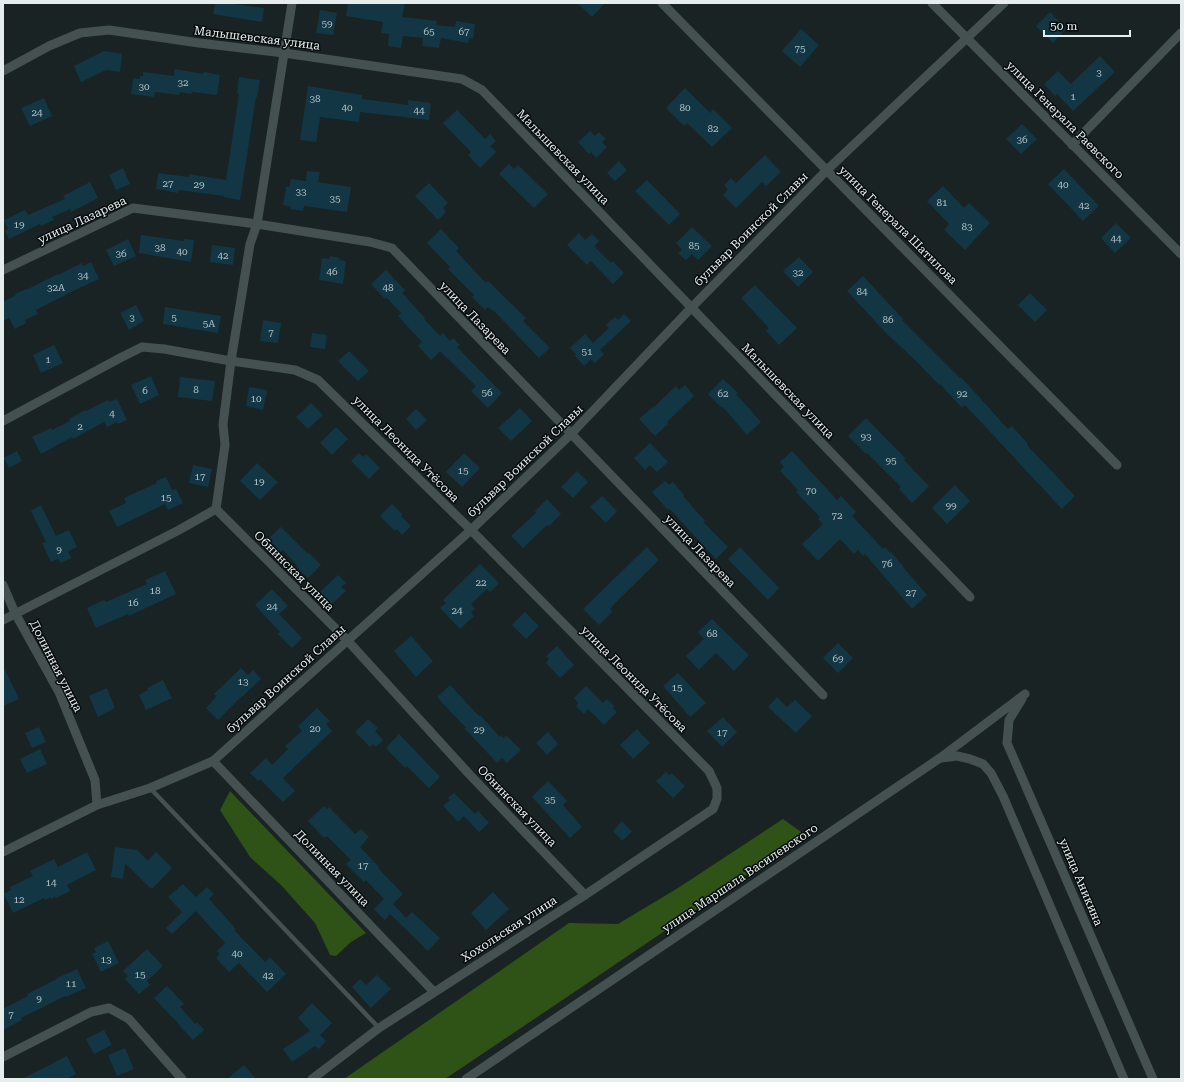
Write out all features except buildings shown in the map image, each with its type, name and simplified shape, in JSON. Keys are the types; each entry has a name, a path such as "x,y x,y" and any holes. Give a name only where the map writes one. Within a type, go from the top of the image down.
{"street":[{"path":"3,620 172,534 216,509 225,445 223,424 231,361 250,244 257,224 292,3"},
{"name":"улица Генерала Шатилова","path":"662,3 1117,465"},
{"name":"улица Генерала Раевского","path":"932,3 1181,254"},
{"name":"бульвар Воинской Славы","path":"3,852 97,805 150,788 213,761 471,530 570,434 827,170 1004,3"},
{"name":"Малышевская улица","path":"3,71 49,46 80,33 109,30 284,53 462,79 482,90 970,597"},
{"path":"1072,145 1181,33"},
{"name":"улица Лазарева","path":"3,270 133,208 257,224 370,242 392,248 823,695"},
{"name":"улица Леонида Утёсова","path":"3,421 142,347 164,349 231,361 295,370 318,380 471,530 709,771 716,788 717,799"},
{"name":"Обнинская улица","path":"216,509 347,640 470,775 585,895"},
{"name":"Долинная улица","path":"3,586 15,613 59,692 95,780 97,805"},
{"name":"улица Маршала Василевского","path":"466,1079 940,758 1025,694"},
{"name":"улица Аникина","path":"1025,694 1009,720 1007,743 1031,795 1146,1064 1154,1079"},
{"path":"940,758 957,756 970,759 983,764 990,773 1003,796 1124,1079"},
{"name":"Долинная улица","path":"213,761 434,992"},
{"name":"Хохольская улица","path":"312,1079 379,1028 585,895 713,809 717,799"},
{"path":"3,1058 91,1012 109,1008 129,1019 182,1079"}],"lane":[{"path":"150,788 379,1028"}],"green space":[{"path":"230,791 366,933 351,942 336,956 330,955 315,923 282,886 250,857 220,810"},
{"path":"783,819 804,834 715,897 445,1079 344,1079 569,923 618,924 678,888"}]}
